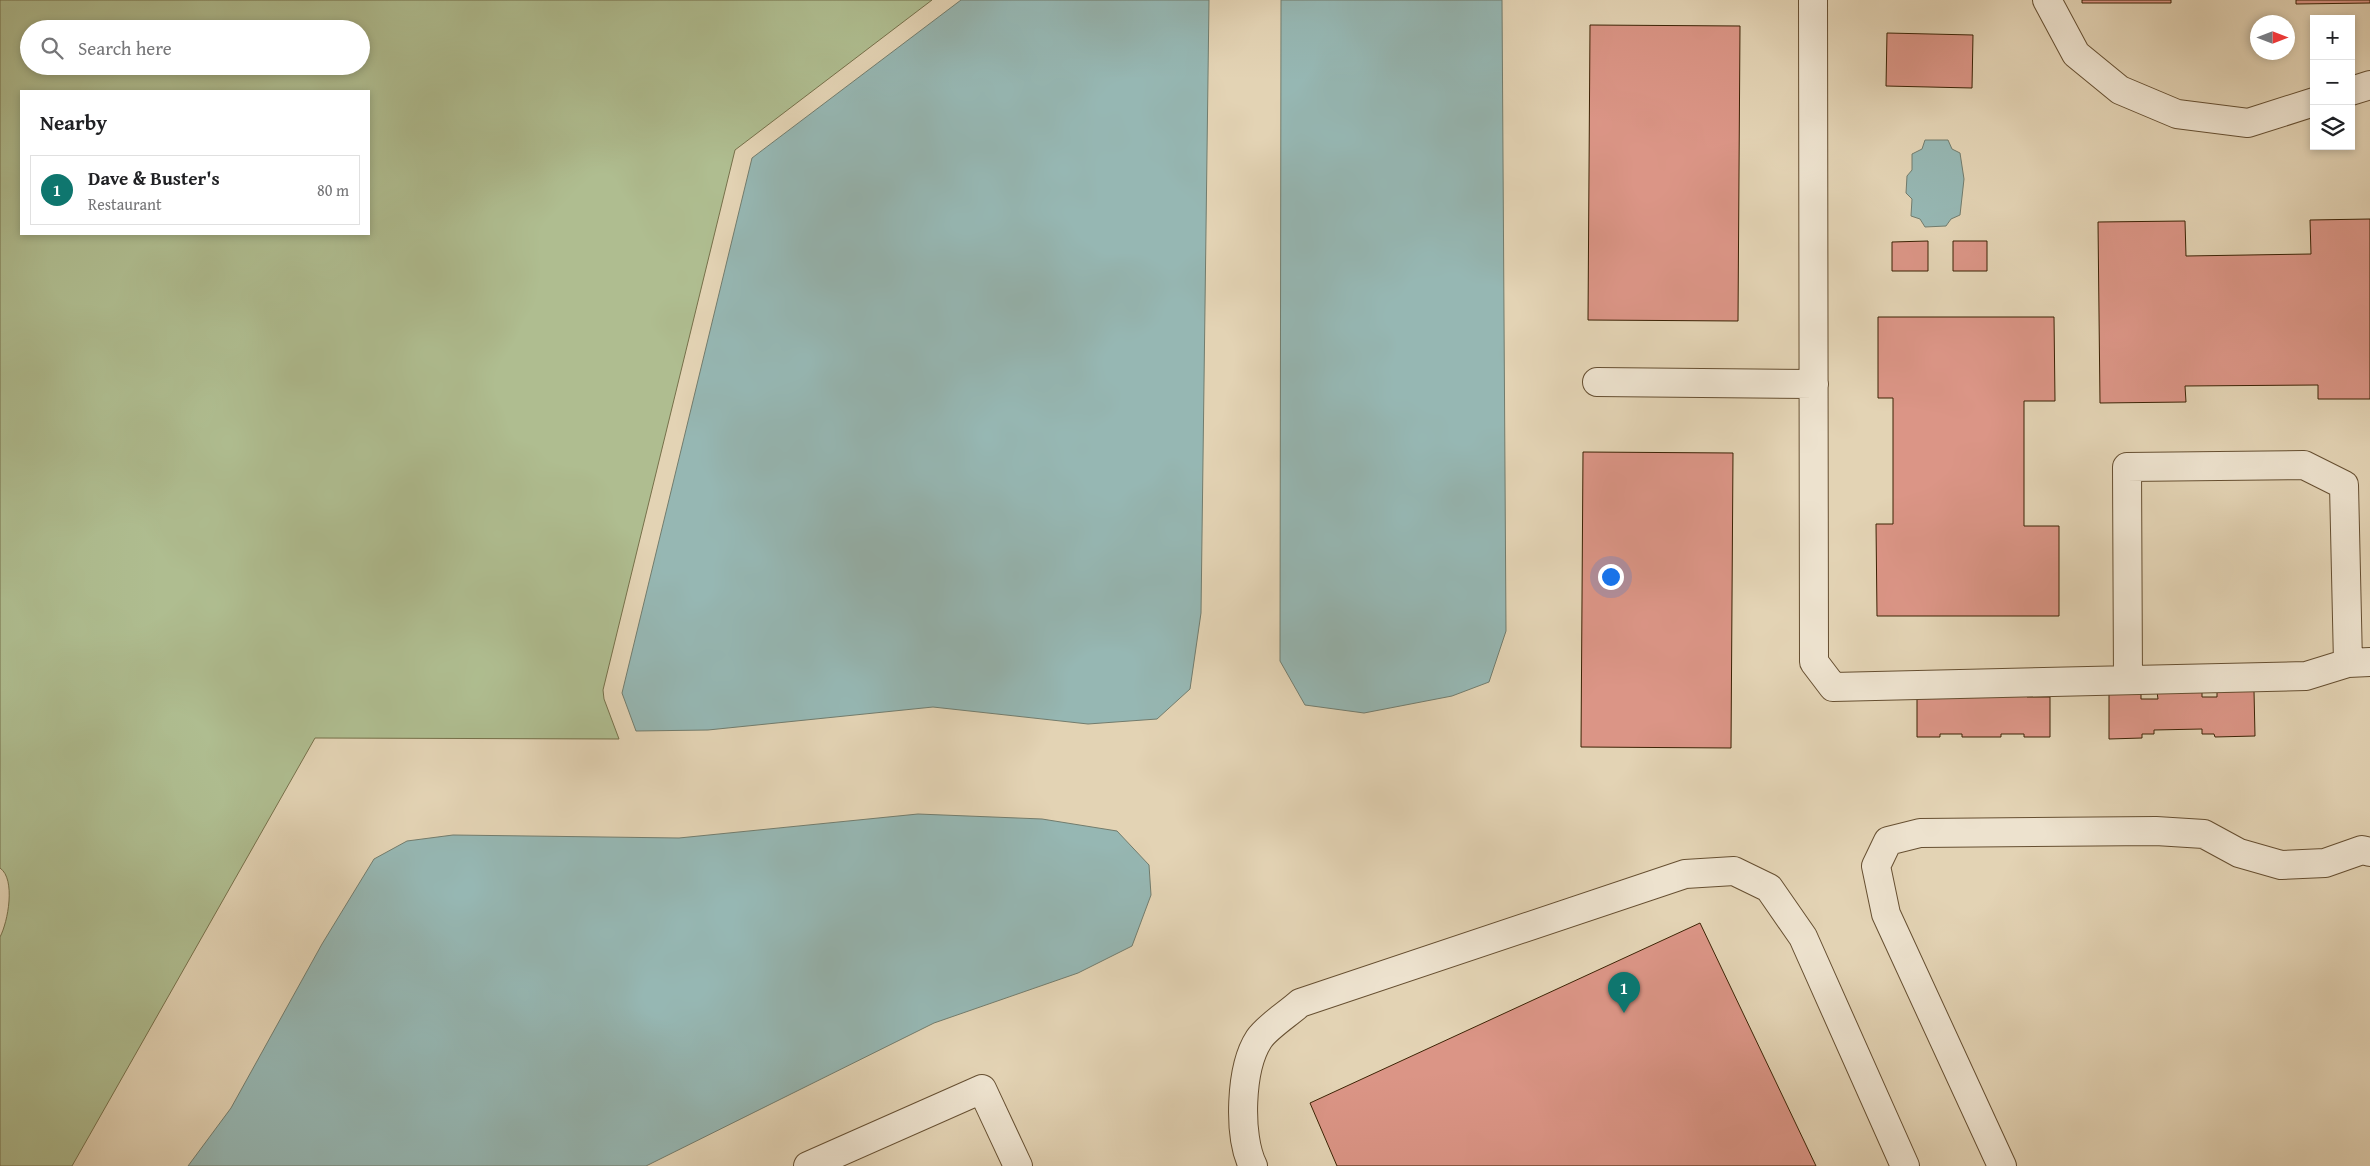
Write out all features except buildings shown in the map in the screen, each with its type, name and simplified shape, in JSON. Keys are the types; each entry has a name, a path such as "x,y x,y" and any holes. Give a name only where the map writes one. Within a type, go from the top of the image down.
{"lane":[{"path":"1813,0 1814,662 1833,687 2306,676 2359,663 2344,485 2304,465 2127,467 2128,680"},
{"path":"2047,0 2076,54 2120,90 2177,114 2248,123 2310,103"},
{"path":"2355,90 2370,85"},
{"path":"1597,382 1814,384"},
{"path":"2002,1166 1886,914 1876,866 1888,841 1920,833 2156,830 2204,834 2239,853 2282,865 2326,863 2362,850 2370,852"},
{"path":"1253,1166 1246,1153 1243,1100 1244,1072 1259,1038 1300,1003 1686,874 1734,871 1769,888 1803,936 1905,1166"},
{"path":"808,1166 982,1089 1018,1166"}],"green space":[{"path":"0,0 932,0 735,150 603,690 604,699 619,739 315,738 72,1166 0,1166 0,937 6,921 9,901 8,881 0,868"}],"water":[{"path":"961,0 1209,0 1201,613 1190,689 1157,719 1088,724 933,707 708,730 636,731 622,693 752,158"},
{"path":"1281,0 1502,0 1506,631 1489,682 1452,696 1364,713 1305,705 1280,661"},
{"path":"1925,140 1948,140 1952,149 1960,153 1964,179 1960,215 1951,219 1946,226 1925,227 1920,219 1911,216 1912,199 1906,193 1907,176 1912,170 1912,154 1922,149"},
{"path":"918,814 1042,819 1117,831 1149,865 1151,895 1132,946 1078,973 934,1023 646,1166 188,1166 231,1108 322,944 374,859 407,841 453,835 679,838"}],"place":[{"name":"Dave & Buster's","path":"1624,1013"}]}
